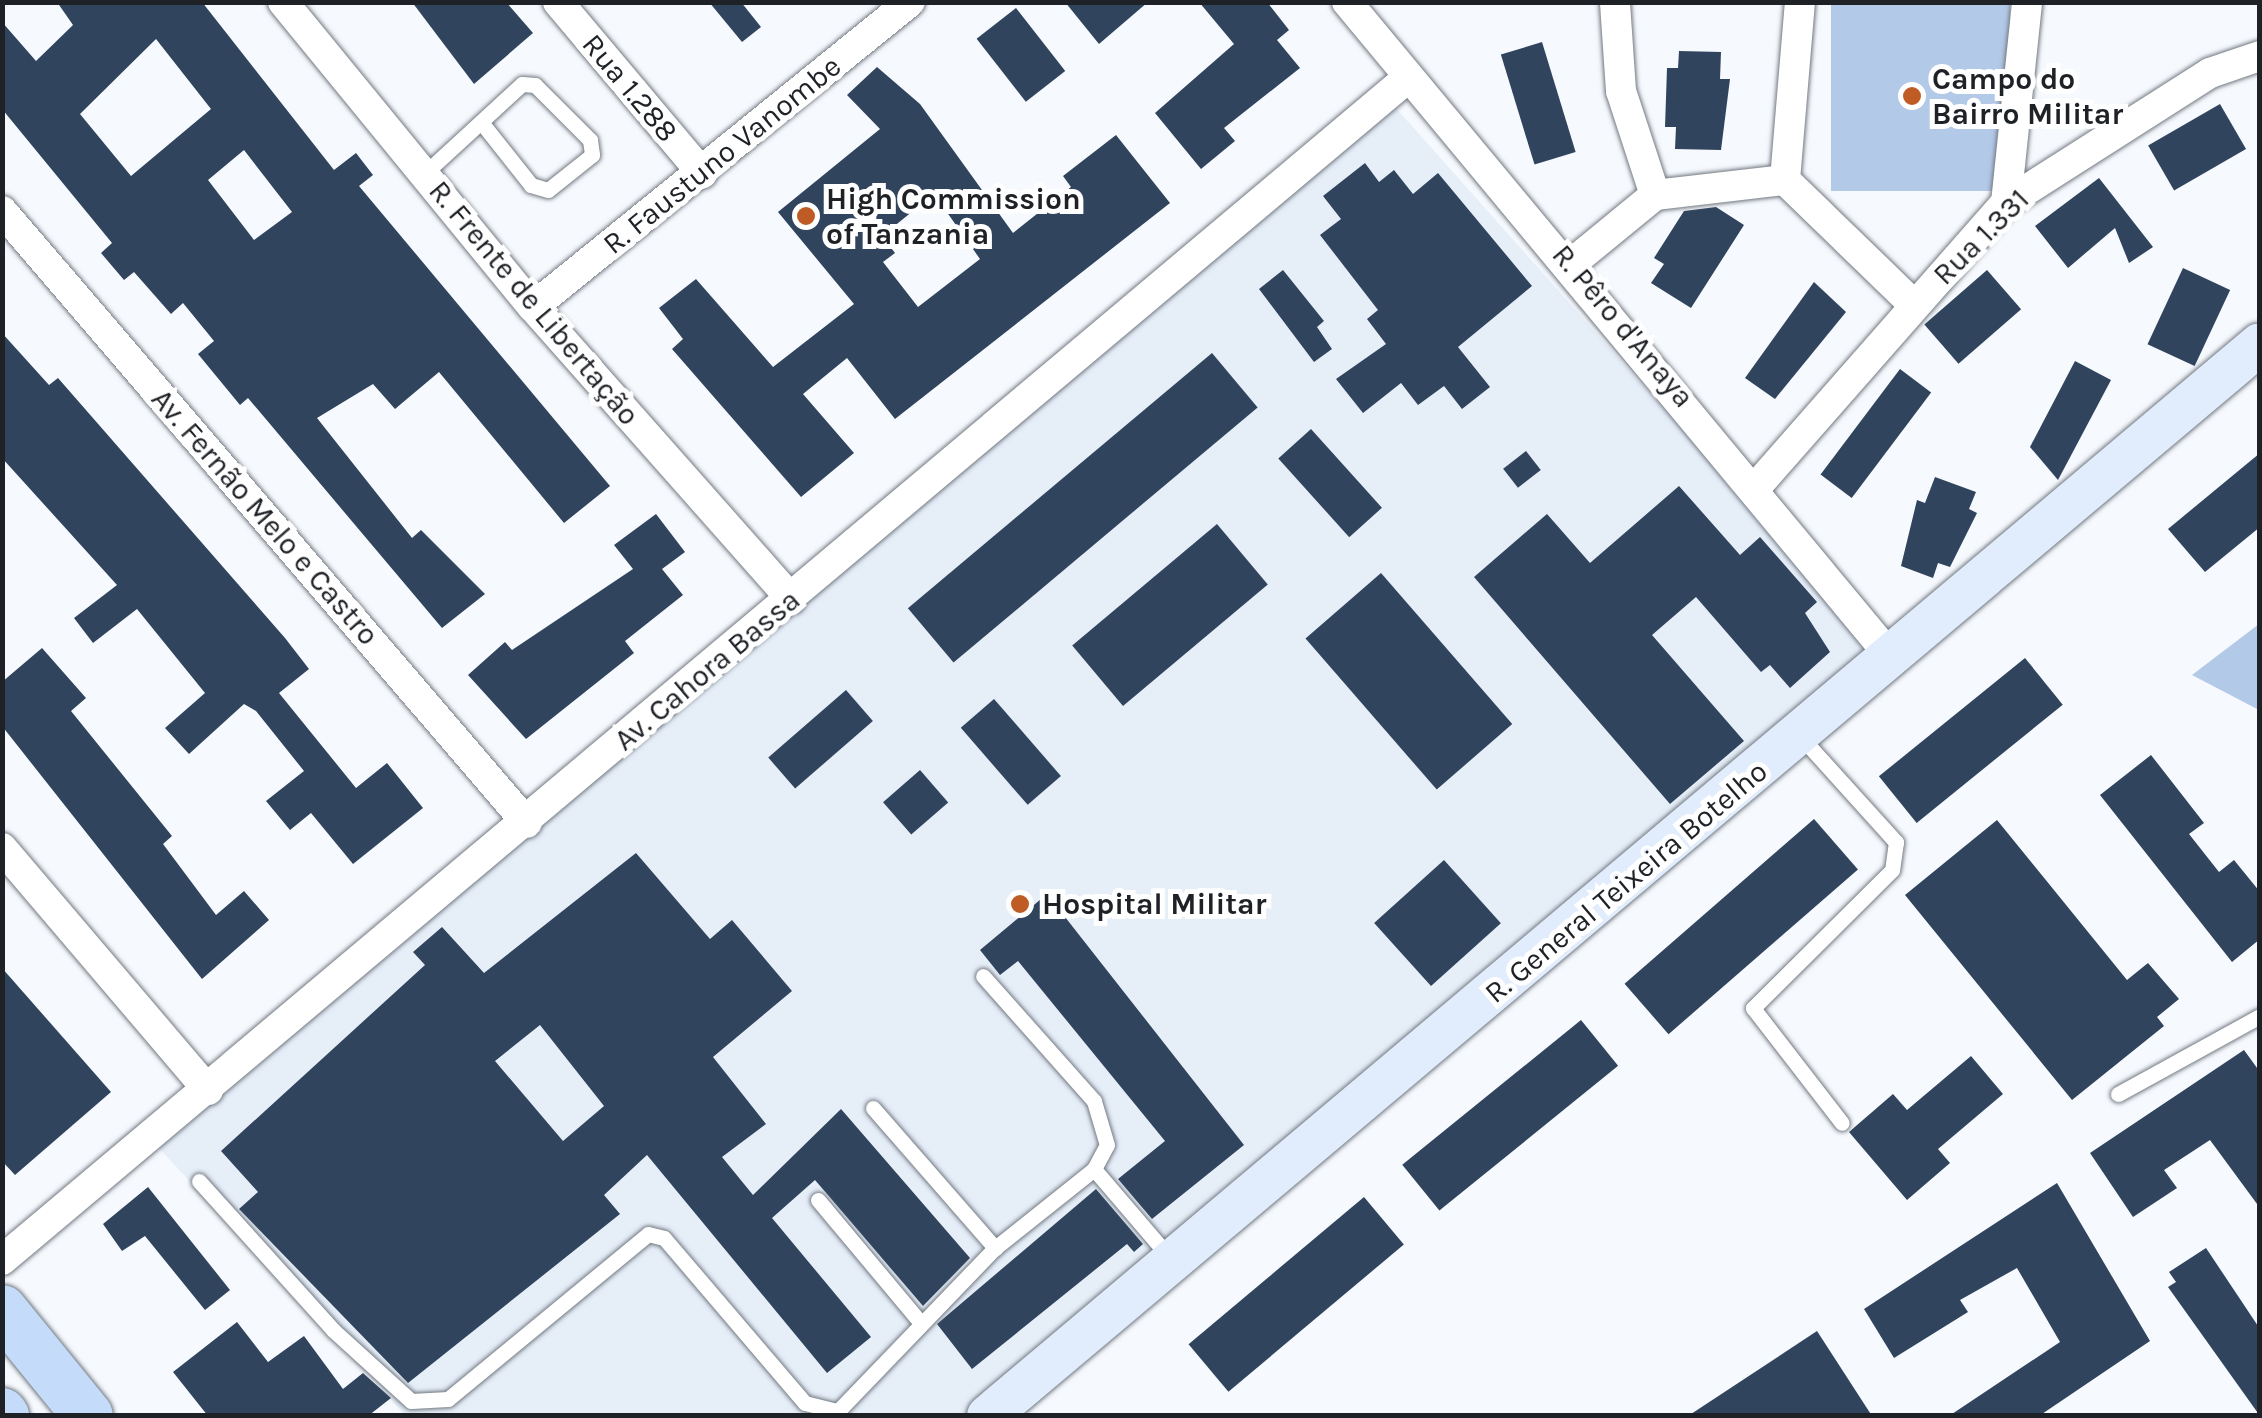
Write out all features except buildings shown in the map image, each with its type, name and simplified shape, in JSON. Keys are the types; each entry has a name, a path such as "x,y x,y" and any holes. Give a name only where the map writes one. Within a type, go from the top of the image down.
{"main road":[{"path":"2,1310 88,1416"}],"street":[{"name":"R. Frente de Libertação","path":"282,2 532,307 791,599"},
{"name":"Rua 1.288","path":"558,2 702,172"},
{"name":"R. Pêro d'Anaya","path":"1347,2 1757,486 1892,657"},
{"path":"1615,2 1621,92 1655,196"},
{"path":"1785,180 1800,2"},
{"path":"2006,203 2027,2"},
{"name":"R. Faustuno Vanombe","path":"532,307 702,172 890,8"},
{"name":"Rua 1.331","path":"1757,486 2006,203 2210,74 2260,56"},
{"name":"Av. Cahora Bassa","path":"2,1260 1409,77"},
{"path":"1570,264 1655,196 1785,180"},
{"path":"1785,180 1914,305"},
{"name":"Av. Fernão Melo e Castro","path":"2,211 526,823"},
{"name":"R. General Teixeira Botelho","path":"988,1416 1800,736 2260,344"},
{"path":"2,848 208,1090"}],"lane":[{"path":"424,174 522,84 534,85 590,140 592,155 548,190 531,185 481,122"},
{"path":"1800,736 1896,842 1892,870 1753,1008 1842,1124"},
{"path":"199,1182 333,1330 411,1400 448,1398 648,1234 664,1238 819,1411 838,1410 995,1248 1094,1169 1108,1127 1094,1101 983,976"},
{"path":"2118,1094 2260,1016"},
{"path":"873,1108 995,1248"},
{"path":"1094,1169 1173,1261"},
{"path":"818,1200 921,1324"}],"shaded area":[{"name":"Campo do Bairro Militar","path":"1831,3 2010,3 2010,191 1831,191"},
{"name":"Hospital Militar","path":"1395,107 1887,660 968,1415 405,1415 159,1148"},
{"path":"2259,624 2260,627 2259,710 2192,675"}],"place":[{"name":"Campo do Bairro Militar","path":"1912,96"},
{"name":"High Commission of Tanzania","path":"806,216"},
{"name":"Hospital Militar","path":"1020,904"}]}
